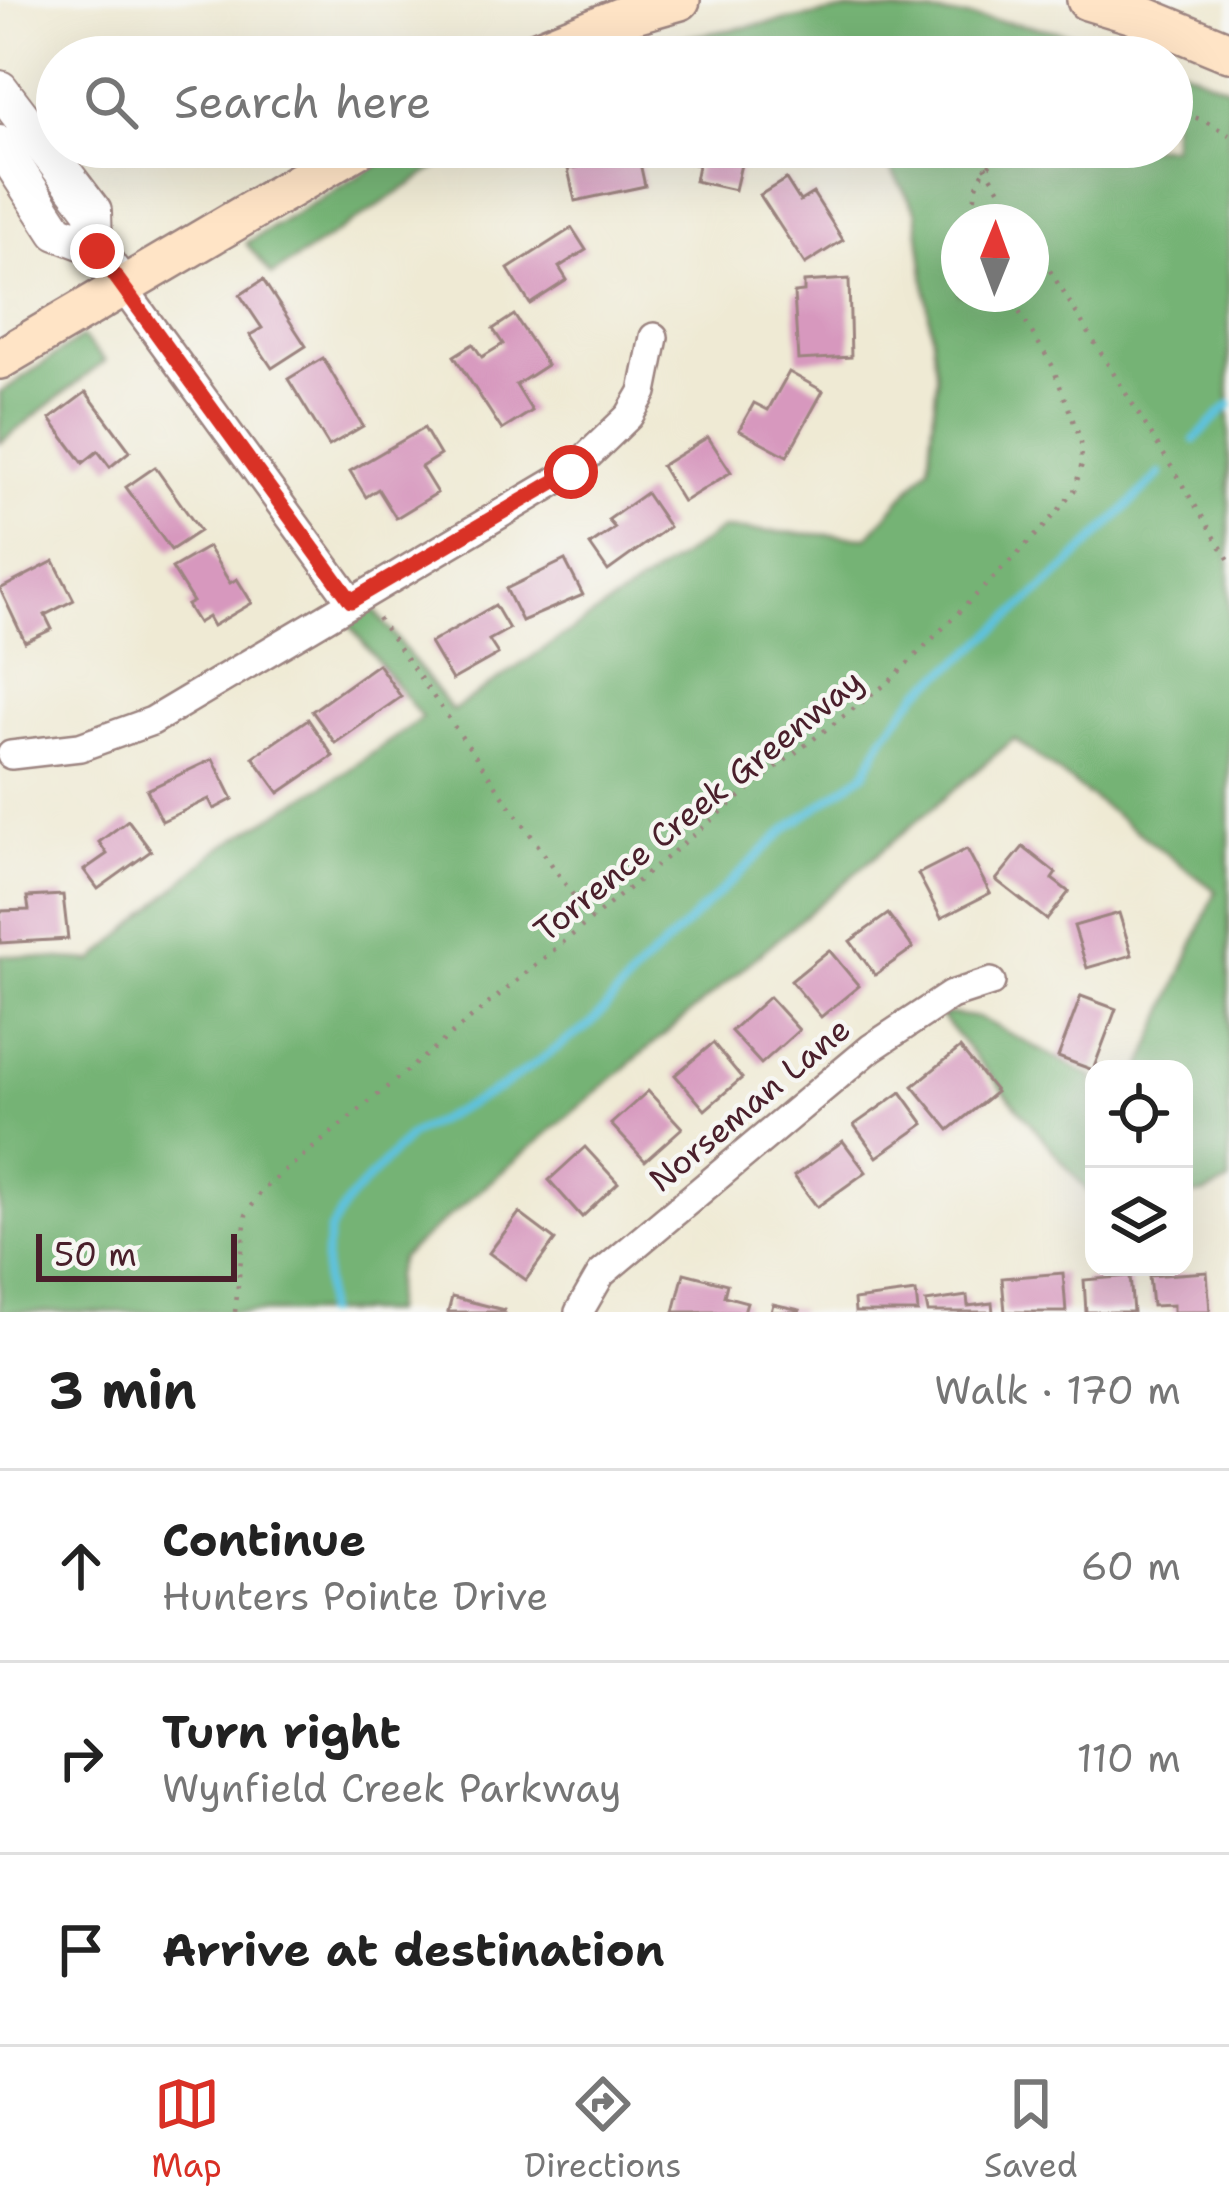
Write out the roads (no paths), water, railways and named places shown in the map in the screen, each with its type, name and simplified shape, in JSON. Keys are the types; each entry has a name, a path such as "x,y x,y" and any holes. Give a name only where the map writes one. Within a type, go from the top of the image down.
{"main road":[{"path":"574,36 680,0"},
{"path":"1087,0 1190,36"},
{"path":"1193,37 1229,52"},
{"path":"0,358 324,168"}],"street":[{"path":"0,89 36,137"},
{"path":"0,144 57,232 94,246"},
{"path":"60,168 92,211 94,246 360,604"},
{"path":"11,755 80,747 137,728 360,604 571,472 629,416 643,392 654,337"},
{"name":"Norseman Lane","path":"579,1312 602,1274 871,1048 950,995 991,982"}],"waterway":[{"path":"1194,440 1229,405"},
{"path":"325,1312 330,1230 348,1201 410,1135 502,1087 591,1024 641,968 785,830 865,773 884,736 919,692 1064,570 1160,474"}]}
